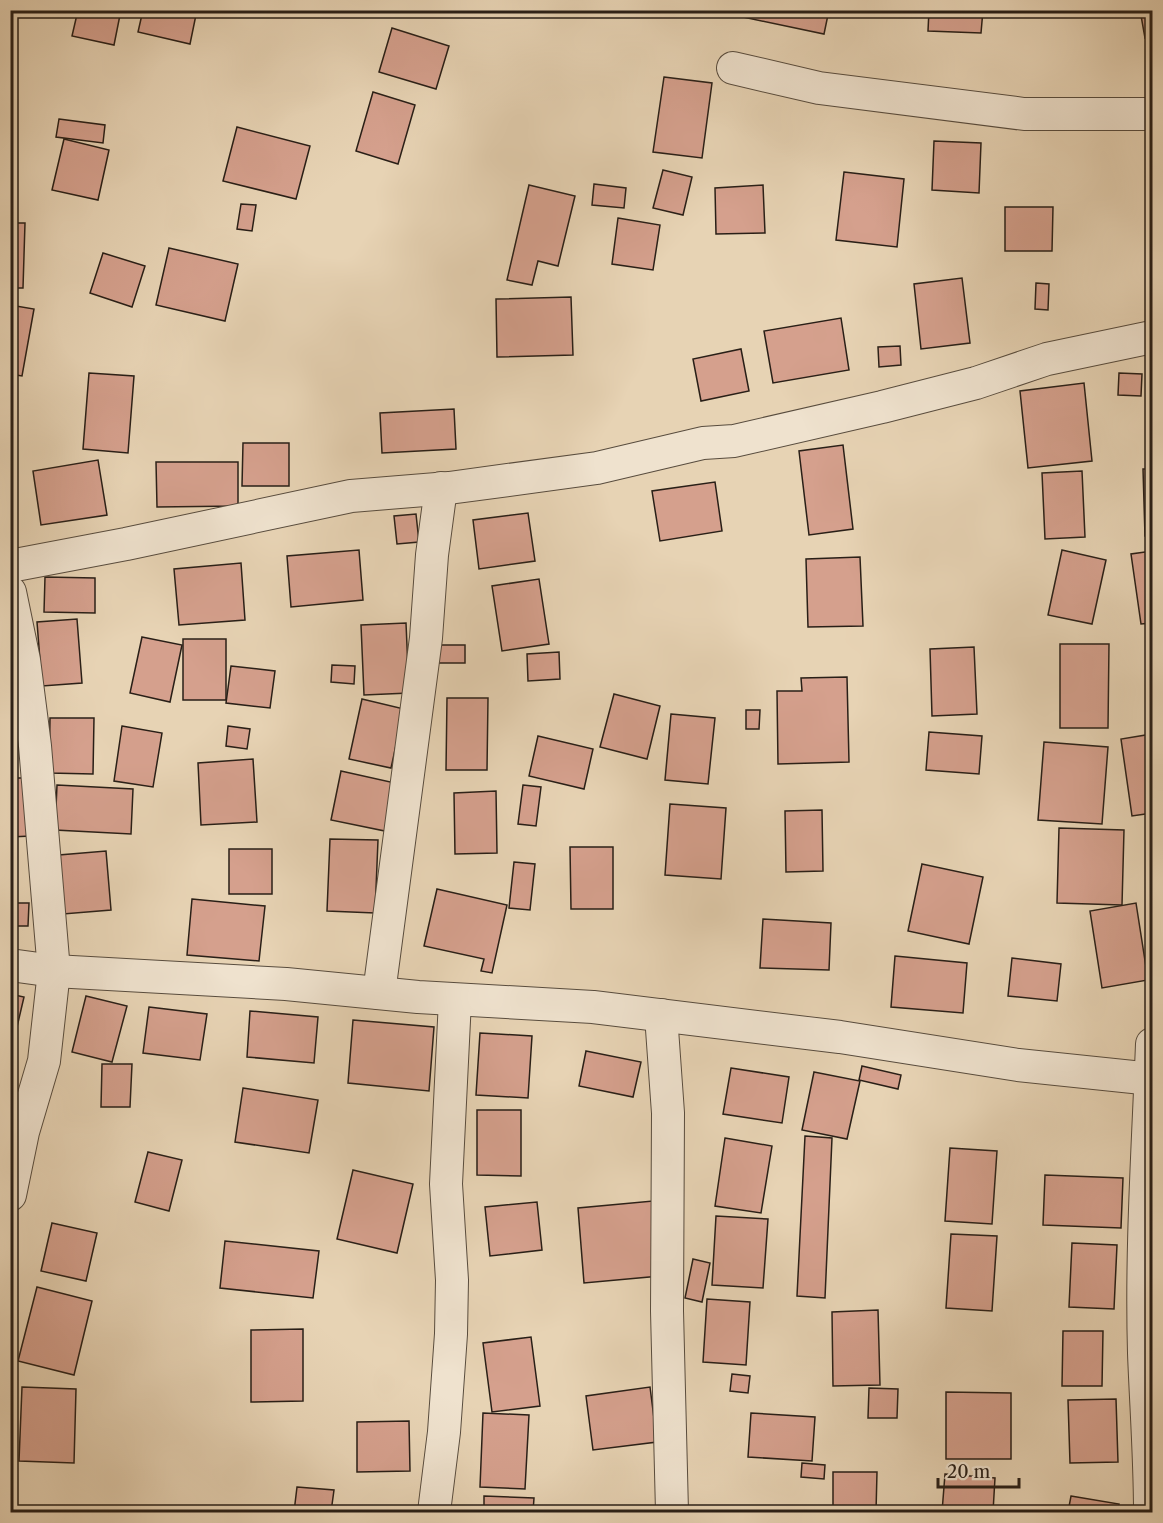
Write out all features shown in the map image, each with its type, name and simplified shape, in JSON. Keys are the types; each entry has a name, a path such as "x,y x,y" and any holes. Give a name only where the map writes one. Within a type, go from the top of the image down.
{"street":[{"path":"733,68 819,88 1024,114 1152,114"},
{"path":"10,566 351,496 441,488 597,468 703,443 734,441 976,383 1047,359 1152,337"},
{"path":"379,993 426,638 432,555 441,488"},
{"path":"10,592 24,660 35,746 54,971 44,1061 23,1132 10,1195"},
{"path":"10,965 54,971 286,984 455,1000 593,1006 840,1037 1018,1065 1152,1079"},
{"path":"434,1512 444,1432 451,1334 452,1280 446,1184 455,1000"},
{"path":"661,1015 668,1113 667,1311 672,1512"},
{"path":"1150,1512 1144,1352 1144,1242 1152,1044"}],"building":[{"path":"78,10 121,10 114,45 72,36"},
{"path":"143,10 197,10 190,44 138,32"},
{"path":"740,10 829,10 824,34 738,16"},
{"path":"929,10 983,10 981,33 928,31"},
{"path":"1140,10 1152,10 1152,36 1145,38"},
{"path":"392,28 449,46 436,89 379,72"},
{"path":"664,77 712,83 702,158 653,152"},
{"path":"373,92 415,105 398,164 356,151"},
{"path":"59,119 105,125 103,143 56,137"},
{"path":"237,127 310,146 296,199 223,181"},
{"path":"64,139 109,150 98,200 52,190"},
{"path":"934,141 981,143 979,193 932,190"},
{"path":"663,170 692,177 683,215 653,208"},
{"path":"844,172 904,179 897,247 836,240"},
{"path":"594,184 626,188 624,208 592,205"},
{"path":"529,185 575,196 558,266 538,261 532,285 507,280"},
{"path":"763,185 765,233 716,234 715,188"},
{"path":"241,204 256,205 252,231 237,229"},
{"path":"1005,207 1053,207 1052,251 1005,251"},
{"path":"618,218 660,225 653,270 612,264"},
{"path":"10,223 25,223 23,288 10,288"},
{"path":"169,248 238,264 225,321 156,305"},
{"path":"103,253 145,266 132,307 90,293"},
{"path":"962,278 970,343 921,349 914,284"},
{"path":"1036,283 1049,284 1048,310 1035,309"},
{"path":"571,297 573,355 497,357 496,299"},
{"path":"10,305 34,309 22,376 10,374"},
{"path":"841,318 849,370 773,383 764,331"},
{"path":"900,346 901,365 879,367 878,347"},
{"path":"741,349 749,391 701,401 693,359"},
{"path":"89,373 134,376 128,453 83,449"},
{"path":"1119,373 1142,374 1141,396 1118,395"},
{"path":"1084,383 1092,461 1028,468 1020,391"},
{"path":"1152,383 1152,414 1147,384"},
{"path":"454,409 456,449 382,453 380,413"},
{"path":"243,443 289,443 289,486 242,486"},
{"path":"843,445 853,529 809,535 799,451"},
{"path":"98,460 107,515 41,525 33,471"},
{"path":"156,462 238,462 238,506 157,507"},
{"path":"1143,469 1152,469 1152,536 1145,536"},
{"path":"1082,471 1085,537 1045,539 1042,473"},
{"path":"715,482 722,531 660,541 652,491"},
{"path":"528,513 535,561 479,569 473,520"},
{"path":"416,514 419,542 397,544 394,516"},
{"path":"359,550 363,600 291,607 287,556"},
{"path":"1062,550 1106,560 1092,624 1048,615"},
{"path":"1152,551 1152,623 1141,624 1131,554"},
{"path":"860,557 863,626 808,627 806,559"},
{"path":"241,563 245,620 179,625 174,569"},
{"path":"45,577 95,578 95,613 44,612"},
{"path":"539,579 549,644 502,651 492,586"},
{"path":"77,619 82,683 42,686 37,622"},
{"path":"406,623 409,693 364,695 361,625"},
{"path":"142,637 182,645 170,702 130,693"},
{"path":"183,639 226,639 226,700 183,700"},
{"path":"1060,644 1109,644 1108,728 1060,728"},
{"path":"436,645 465,645 465,663 436,663"},
{"path":"974,647 977,714 932,716 930,649"},
{"path":"559,652 560,679 528,681 527,654"},
{"path":"332,665 355,666 354,684 331,682"},
{"path":"231,666 275,671 270,708 226,703"},
{"path":"847,677 849,762 778,764 777,691 802,691 801,678"},
{"path":"614,694 660,706 647,759 600,747"},
{"path":"447,698 488,698 487,770 446,770"},
{"path":"362,699 404,709 391,768 349,759"},
{"path":"746,710 760,710 759,729 746,729"},
{"path":"671,714 715,718 708,784 665,780"},
{"path":"50,718 94,718 93,774 49,773"},
{"path":"122,726 162,733 153,787 114,781"},
{"path":"228,726 250,729 247,749 226,746"},
{"path":"929,732 982,736 979,774 926,770"},
{"path":"1152,734 1152,813 1132,816 1121,739"},
{"path":"538,736 593,749 584,789 529,776"},
{"path":"1044,742 1108,747 1102,824 1038,820"},
{"path":"253,759 257,822 201,825 198,763"},
{"path":"341,771 395,783 385,831 331,820"},
{"path":"10,778 29,778 31,836 10,837"},
{"path":"57,785 133,789 131,834 55,830"},
{"path":"523,785 541,787 536,826 518,824"},
{"path":"496,791 497,853 455,854 454,793"},
{"path":"670,804 726,808 721,879 665,875"},
{"path":"822,810 823,871 786,872 785,811"},
{"path":"1059,828 1124,830 1122,905 1057,903"},
{"path":"330,839 378,840 375,913 327,911"},
{"path":"570,847 613,847 613,909 571,909"},
{"path":"229,849 272,849 272,894 229,894"},
{"path":"106,851 111,910 63,914 59,855"},
{"path":"514,862 535,864 530,910 509,908"},
{"path":"922,864 983,877 969,944 908,931"},
{"path":"437,889 507,905 492,973 481,971 484,959 424,946"},
{"path":"192,899 265,906 259,961 187,955"},
{"path":"10,903 29,903 28,926 10,926"},
{"path":"1136,903 1148,980 1102,988 1090,911"},
{"path":"763,919 831,923 829,970 760,968"},
{"path":"895,956 967,963 963,1013 891,1007"},
{"path":"1012,958 1061,964 1057,1001 1008,996"},
{"path":"10,994 24,997 10,1057"},
{"path":"86,996 127,1006 112,1062 72,1052"},
{"path":"149,1007 207,1014 200,1060 143,1053"},
{"path":"250,1011 318,1017 314,1063 247,1057"},
{"path":"353,1020 434,1027 429,1091 348,1083"},
{"path":"480,1033 532,1036 528,1098 476,1095"},
{"path":"586,1051 641,1062 633,1097 579,1086"},
{"path":"102,1064 132,1064 130,1107 101,1107"},
{"path":"10,1065 15,1066 10,1112"},
{"path":"862,1066 901,1075 898,1089 859,1080"},
{"path":"731,1068 789,1077 782,1123 723,1114"},
{"path":"814,1072 860,1081 847,1139 802,1130"},
{"path":"243,1088 318,1100 309,1153 235,1142"},
{"path":"477,1110 521,1110 521,1176 477,1175"},
{"path":"805,1136 832,1138 825,1298 797,1296"},
{"path":"725,1138 772,1146 761,1213 715,1206"},
{"path":"950,1148 997,1151 992,1224 945,1221"},
{"path":"148,1152 182,1160 169,1211 135,1202"},
{"path":"353,1170 413,1184 397,1253 337,1239"},
{"path":"1045,1175 1123,1178 1121,1228 1043,1225"},
{"path":"653,1201 660,1276 584,1283 578,1208"},
{"path":"537,1202 542,1250 490,1256 485,1207"},
{"path":"716,1216 768,1219 763,1288 712,1285"},
{"path":"52,1223 97,1233 86,1281 41,1271"},
{"path":"951,1234 997,1236 992,1311 946,1308"},
{"path":"225,1241 319,1251 313,1298 220,1288"},
{"path":"1072,1243 1117,1245 1114,1309 1069,1307"},
{"path":"693,1259 710,1263 702,1302 685,1298"},
{"path":"37,1287 92,1301 74,1375 18,1361"},
{"path":"707,1299 750,1302 746,1365 703,1362"},
{"path":"878,1310 880,1385 833,1386 832,1312"},
{"path":"303,1329 303,1401 251,1402 251,1330"},
{"path":"1063,1331 1103,1331 1102,1386 1062,1386"},
{"path":"531,1337 540,1406 492,1412 483,1343"},
{"path":"732,1374 750,1376 748,1393 730,1391"},
{"path":"22,1387 76,1389 74,1463 19,1461"},
{"path":"650,1387 657,1442 593,1450 586,1396"},
{"path":"869,1388 898,1389 897,1418 868,1418"},
{"path":"946,1392 1011,1393 1011,1459 946,1459"},
{"path":"1116,1399 1118,1462 1070,1463 1068,1400"},
{"path":"483,1413 529,1415 525,1489 480,1487"},
{"path":"751,1413 815,1417 812,1461 748,1457"},
{"path":"409,1421 410,1471 357,1472 357,1422"},
{"path":"802,1463 825,1465 824,1479 801,1477"},
{"path":"833,1472 877,1472 876,1512 833,1512"},
{"path":"945,1474 995,1478 993,1512 942,1512"},
{"path":"297,1487 334,1490 331,1512 294,1512"},
{"path":"484,1496 534,1498 533,1512 484,1512"},
{"path":"1071,1496 1119,1504 1117,1512 1068,1512"}]}
